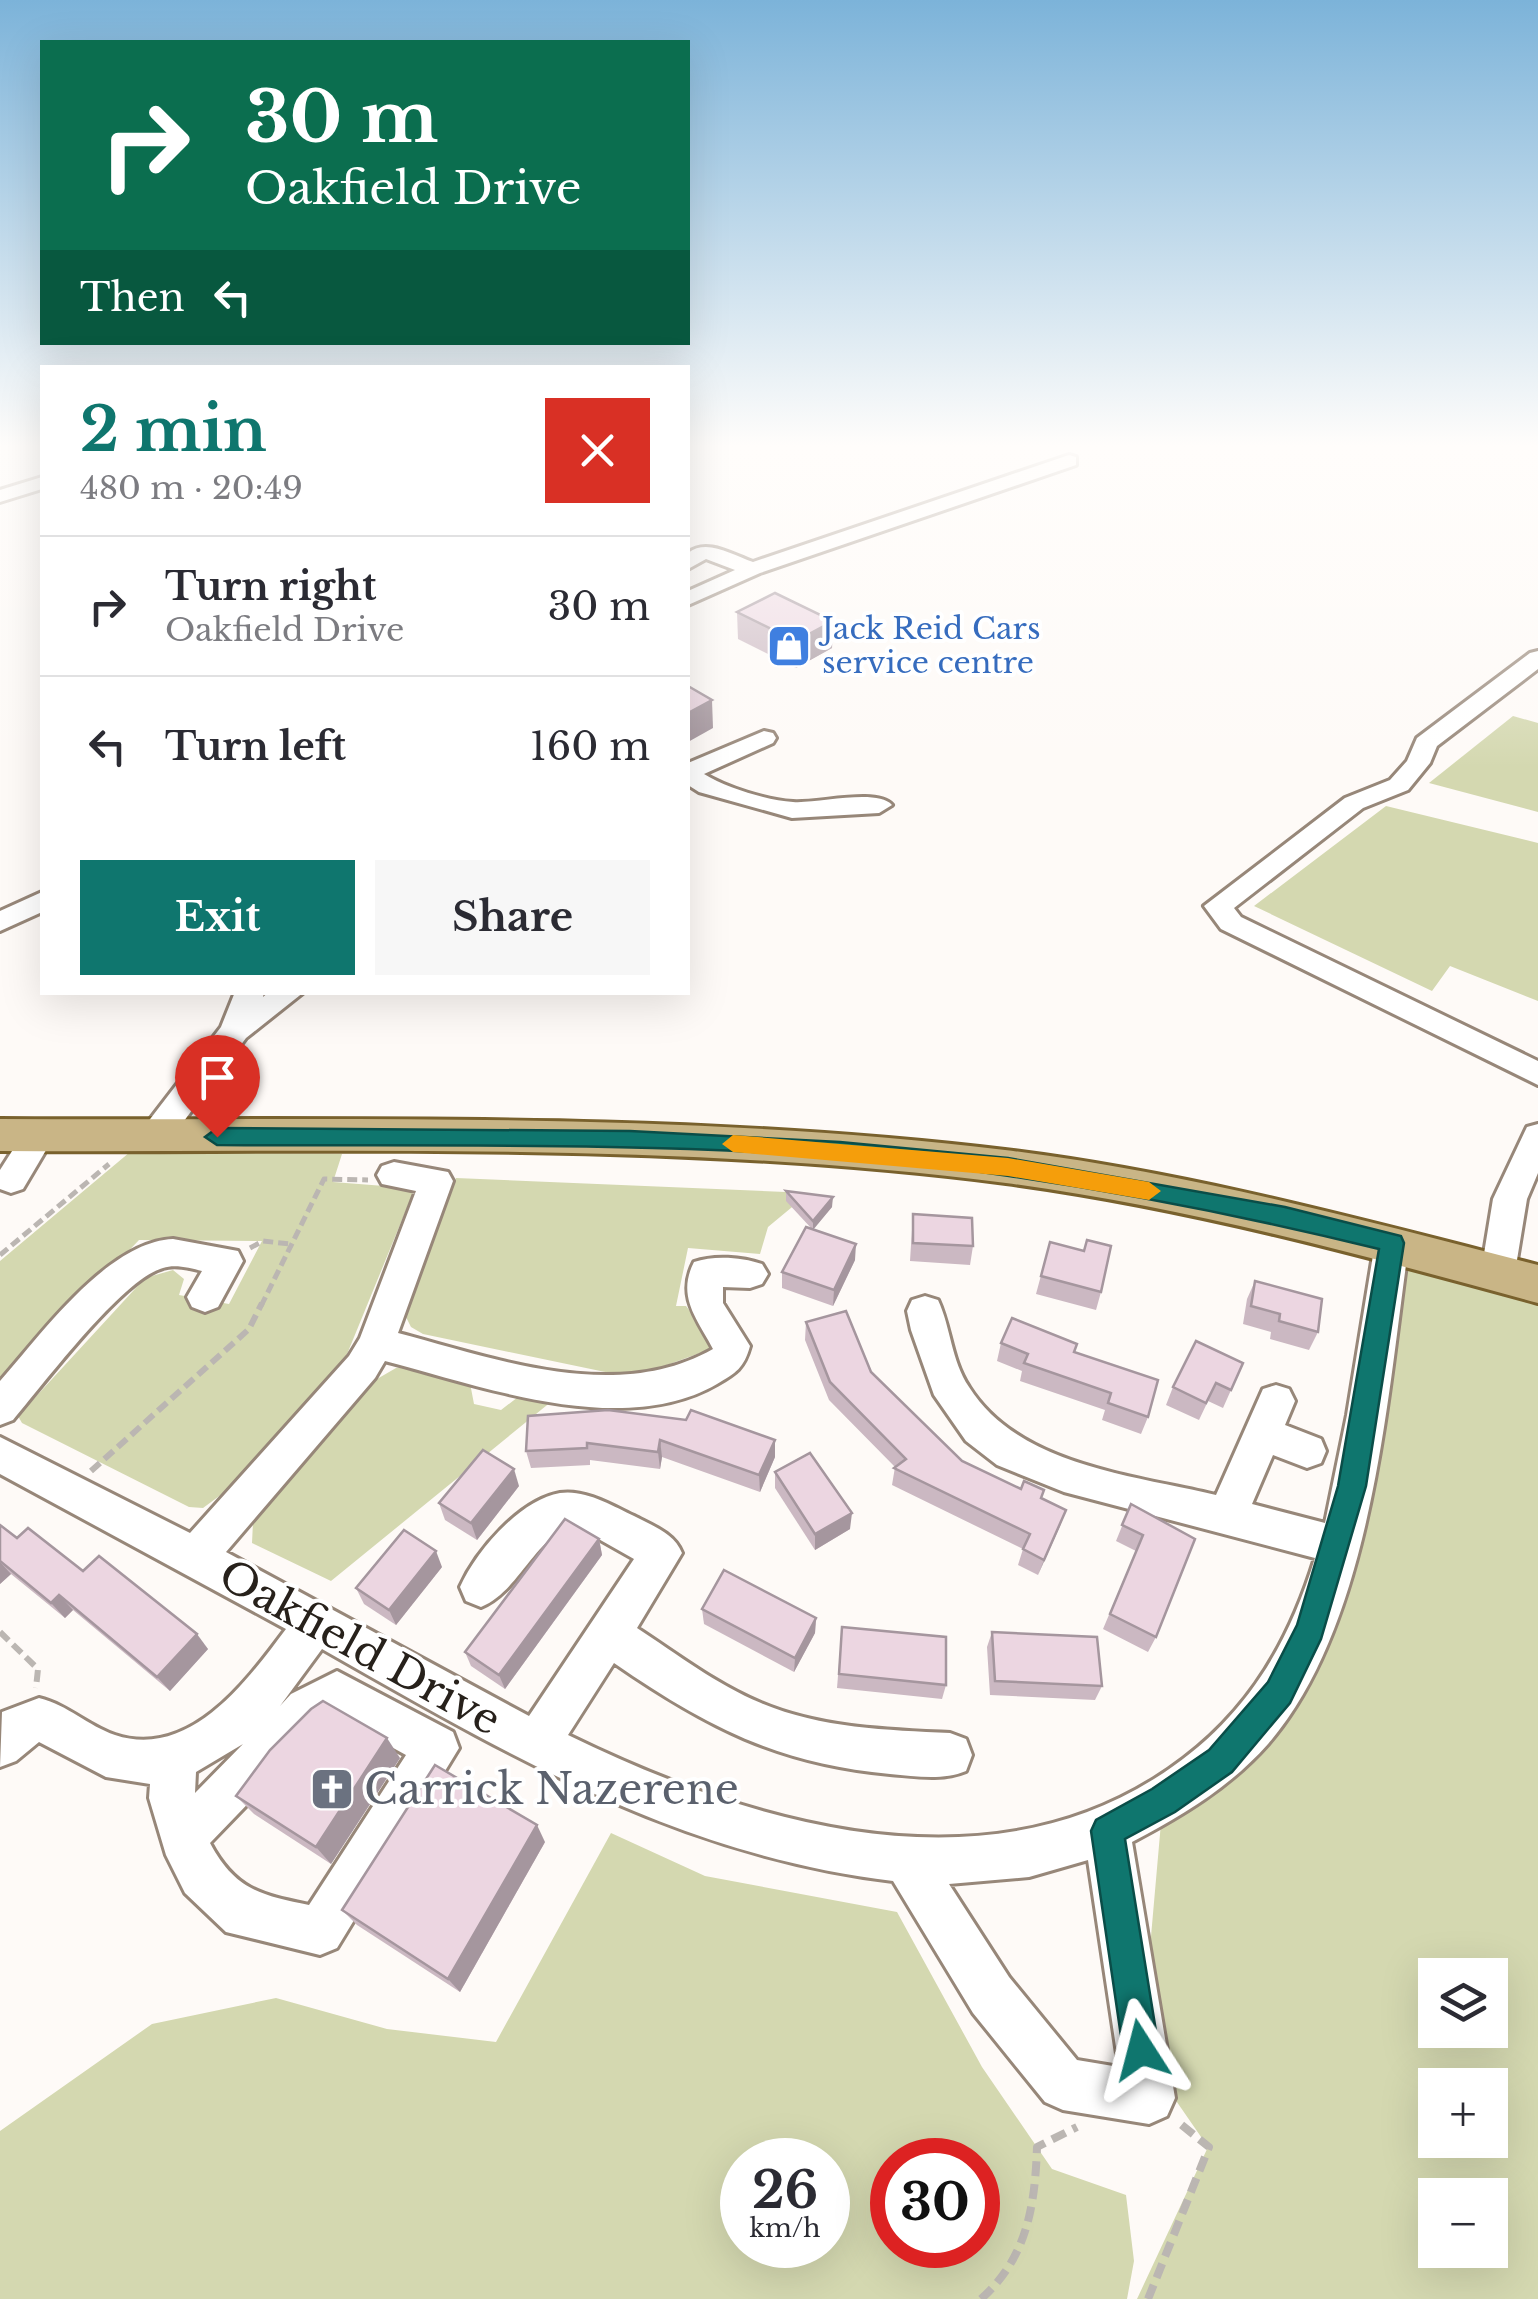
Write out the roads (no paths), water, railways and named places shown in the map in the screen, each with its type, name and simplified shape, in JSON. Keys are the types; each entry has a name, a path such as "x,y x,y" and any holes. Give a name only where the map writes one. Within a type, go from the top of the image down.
{"main road":[{"path":"20,1135 630,1140 840,1150 1008,1167 1285,1217 1518,1278"}],"street":[{"path":"709,553 753,569"},
{"path":"690,598 799,553"},
{"path":"1538,658 1426,743 1418,763 1399,785 1354,802 1218,906 1231,923 1538,1074"},
{"path":"690,773 764,738"},
{"path":"690,775 708,787 792,810 879,805"},
{"path":"0,922 40,903"},
{"path":"234,1032 249,995"},
{"path":"148,1136 234,1032 286,995"},
{"path":"11,1180 20,1135"},
{"path":"1518,1278 1510,1199 1538,1136"},
{"path":"196,1557 345,1390 376,1344 436,1182 394,1175"},
{"name":"Oakfield Drive","path":"0,1454 536,1744 663,1805 769,1840 864,1857 962,1863 1037,1855 1108,1831 1164,1800 1220,1761 1246,1736 1279,1692 1310,1629 1338,1545 1352,1486 1392,1243"},
{"path":"0,1408 134,1267 162,1254 226,1261 205,1297"},
{"path":"376,1344 568,1388 622,1394 644,1392 689,1379 728,1359 732,1346 705,1306 706,1272 750,1274"},
{"path":"924,1312 944,1381 970,1417 998,1444 1051,1470 1338,1545"},
{"path":"1227,1517 1270,1417 1307,1451"},
{"path":"481,1587 532,1525 566,1509 585,1512 662,1554 536,1744"},
{"path":"16,1733 51,1723 119,1759 140,1762 174,1756 212,1739 253,1707 315,1622"},
{"path":"607,1633 744,1719 794,1736 872,1752 950,1755"},
{"path":"174,1756 172,1798 182,1840 202,1876 243,1915 320,1931 437,1748 337,1694 307,1710 182,1840"},
{"path":"906,1859 992,1995 1064,2084 1149,2098 1108,1831"}],"place":[{"name":"Jack Reid Cars service centre","path":"789,646"},
{"name":"Carrick Nazerene","path":"332,1789"}]}
